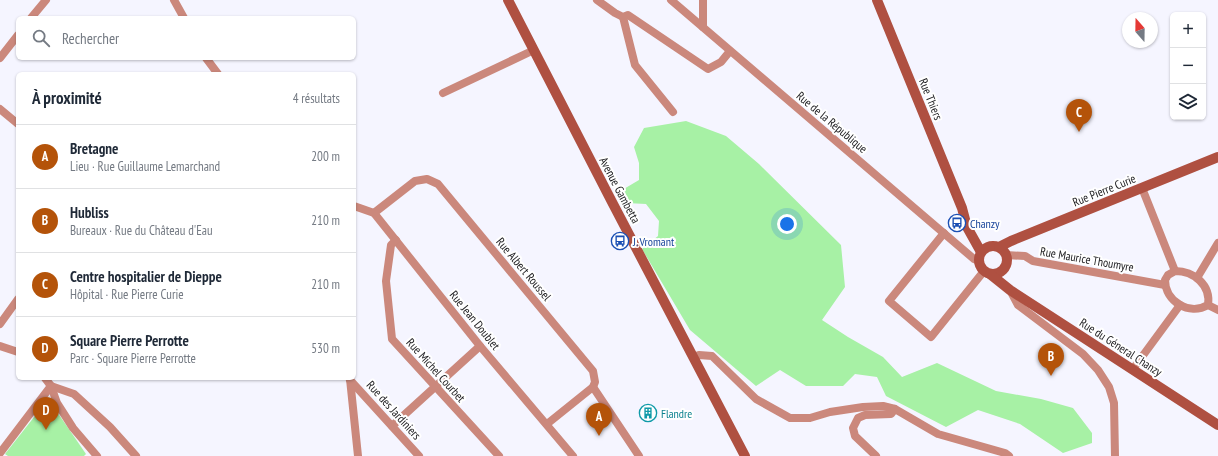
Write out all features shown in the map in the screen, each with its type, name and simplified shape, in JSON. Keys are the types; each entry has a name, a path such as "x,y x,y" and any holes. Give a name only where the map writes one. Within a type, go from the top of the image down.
{"main road":[{"name":"Avenue Gambetta","path":"508,0 745,456"},
{"name":"Rue Thiers","path":"877,0 962,208 967,228 980,257"},
{"name":"Rue Pierre Curie","path":"995,246 1011,241 1218,157"},
{"name":"Rue Thiers","path":"962,208 982,238 995,246"},
{"path":"995,246 1005,252 1006,255 1007,260 1004,268 998,273 987,273 979,265 980,257 995,246"},
{"path":"1004,268 1010,290"},
{"name":"Rue du Géneral Chanzy","path":"987,273 1010,290 1218,425"}],"street":[{"path":"33,16 46,0"},
{"path":"174,0 183,16"},
{"path":"597,0 623,17 628,15 708,69 721,62 730,51"},
{"name":"Rue de la République","path":"671,0 974,259 980,257"},
{"path":"703,0 703,27"},
{"path":"623,17 635,65 673,112"},
{"path":"0,58 16,38"},
{"path":"443,93 534,50"},
{"path":"208,60 216,72"},
{"path":"0,108 16,122"},
{"name":"Rue Albert Roussel","path":"374,213 414,181 427,179 438,184 593,371 595,382 593,387"},
{"path":"1142,188 1175,271"},
{"path":"356,207 374,213"},
{"name":"Rue Jean Doublet","path":"374,213 480,346 573,456"},
{"path":"944,232 889,301 932,337 987,273"},
{"name":"Rue Michel Courbet","path":"396,240 391,245 386,281 392,339 499,456"},
{"path":"1198,278 1218,243"},
{"name":"Rue Maurice Thoumyre","path":"1006,255 1025,256 1033,261 1165,285"},
{"path":"1175,271 1188,273 1198,278 1210,296 1208,304 1196,309 1188,309 1180,305 1167,291 1165,280 1168,275 1175,271"},
{"path":"1010,290 1018,305 1083,354 1098,370 1109,387 1114,403 1115,456"},
{"path":"0,324 16,302"},
{"path":"1208,304 1218,310"},
{"path":"1133,370 1180,305"},
{"path":"0,346 16,351"},
{"path":"392,426 480,346"},
{"path":"694,357 699,355 712,356 756,399 790,418 810,418 830,412 863,407 883,406 895,409 938,434 992,453 1005,454 1009,456"},
{"path":"47,380 52,386 57,403 73,428 97,456"},
{"path":"350,380 358,456"},
{"name":"Rue des Jardiniers","path":"351,380 419,456"},
{"path":"0,452 52,386"},
{"path":"52,386 74,394 110,427 136,456"},
{"path":"547,424 593,387 639,456"},
{"path":"876,456 854,436 853,428 858,418 865,415 890,414 895,409"}],"green space":[{"path":"686,121 726,136 759,164 841,245 845,287 822,320 883,357 902,377 937,363 996,391 1041,399 1073,408 1092,433 1092,443 1063,453 1020,424 978,410 946,427 886,396 877,377 855,374 843,386 806,386 780,370 756,386 690,330 642,249 658,236 659,221 646,204 626,203 617,193 639,180 639,163 634,147 644,128"},
{"path":"53,406 86,454 84,456 8,456 5,454 42,407"}],"place":[{"name":"Centre hospitalier de Dieppe","path":"1079,132"},
{"name":"Chanzy","path":"957,223"},
{"name":"J. Vromant","path":"620,241"},
{"name":"Hubliss","path":"1051,376"},
{"name":"Flandre","path":"648,413"},
{"name":"Square Pierre Perrotte","path":"46,430"},
{"name":"Bretagne","path":"599,436"}]}
